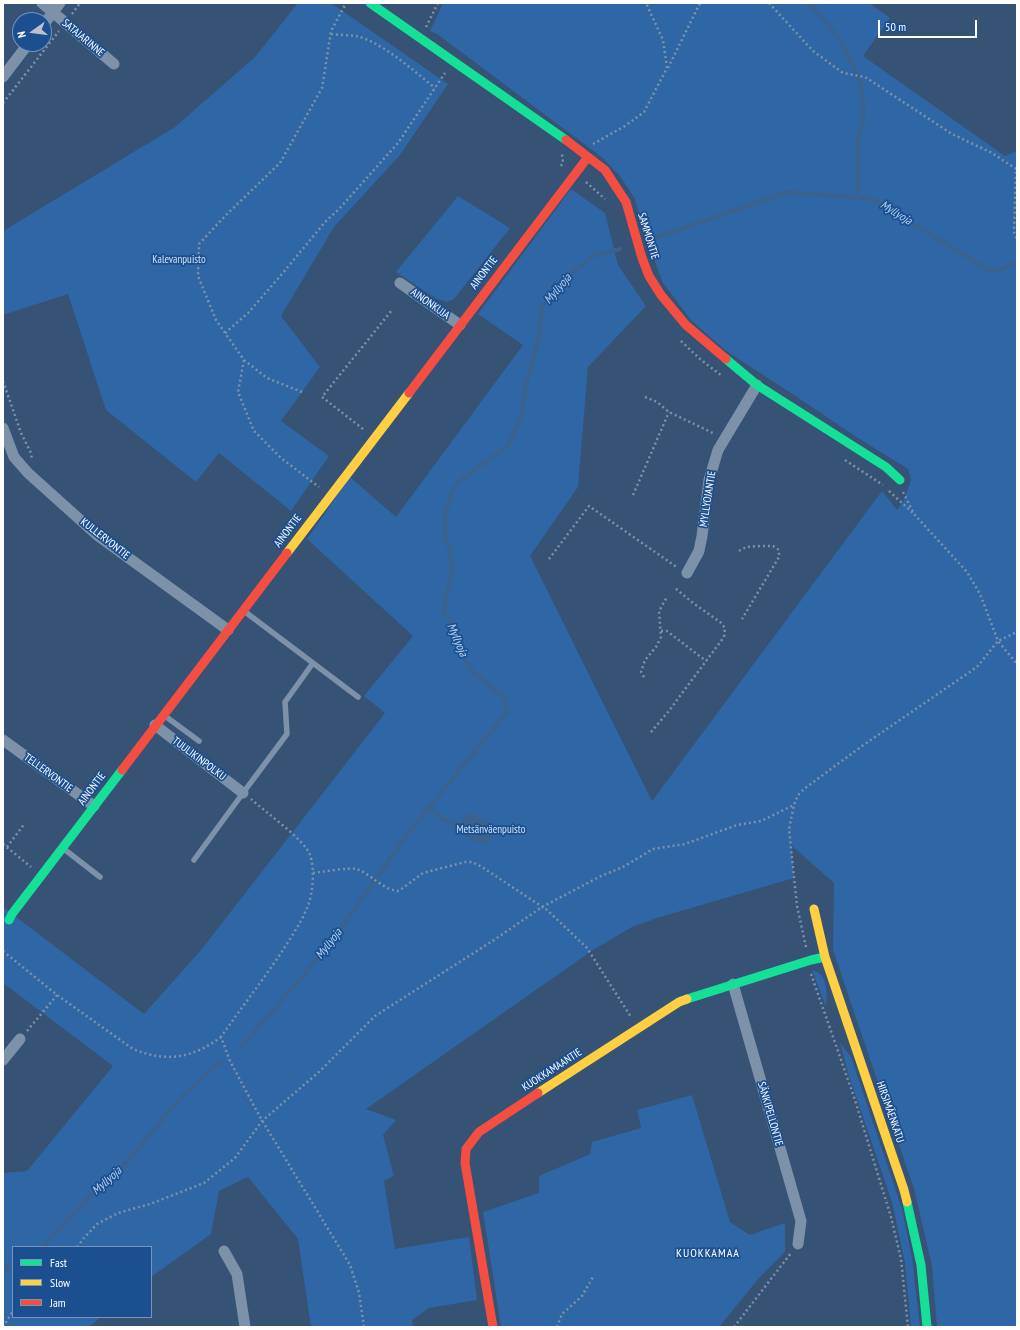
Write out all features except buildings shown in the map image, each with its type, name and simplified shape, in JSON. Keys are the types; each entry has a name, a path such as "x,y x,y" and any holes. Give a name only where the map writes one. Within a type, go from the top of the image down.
{"street":[{"name":"SATAJARINNE","path":"42,3 57,8 65,23 114,64"},
{"name":"SAMMONTIE","path":"370,3 580,150 605,170 626,202 642,258 649,276 661,295 686,325 757,385 886,467 900,480"},
{"path":"3,77 22,52"},
{"name":"AINONTIE","path":"9,920 41,875 588,156"},
{"name":"AINONKUJA","path":"400,283 460,325"},
{"name":"MYLLYOJANTIE","path":"687,573 699,550 709,480 718,450 757,385"},
{"name":"KULLERVONTIE","path":"3,428 14,457 28,473 97,535 228,630"},
{"name":"TUULIKINPOLKU","path":"155,725 243,792"},
{"name":"TELLERVONTIE","path":"3,740 94,806"},
{"name":"HIRSIMÄENKATU","path":"814,909 825,957 904,1190 921,1265 926,1327"},
{"name":"KUOKKAMAANTIE","path":"492,1327 465,1163 466,1149 479,1132 679,1002 733,984 825,957"},
{"name":"SÄNKIPELLONTIE","path":"733,984 801,1221 798,1244"},
{"path":"3,1060 20,1039"},
{"path":"224,1251 237,1274 245,1327"}],"lane":[{"path":"243,610 358,696"},
{"path":"194,860 287,734 285,702 313,663"},
{"path":"163,715 199,741"},
{"path":"62,848 100,877"}],"path":[{"path":"3,103 80,3"},
{"path":"302,392 267,378 244,360 225,333 216,320 198,276 199,244 226,214 280,163 322,88 331,34 346,3"},
{"path":"646,3 663,40 667,68"},
{"path":"580,150 613,133 644,112 699,4 701,3"},
{"path":"769,3 813,51 843,73 865,77 952,134 992,153 1016,168 1014,232 1017,239"},
{"path":"331,34 356,36 374,43 397,58 435,88"},
{"path":"225,333 248,313 325,222 339,209 398,144 448,69"},
{"path":"561,152 563,162 561,167"},
{"path":"363,429 322,397 392,310"},
{"path":"244,360 238,392 254,431 281,458 319,486 314,493"},
{"path":"3,382 21,433 31,453 32,462 28,473"},
{"path":"645,397 657,402 669,412 717,435"},
{"path":"633,495 669,412"},
{"path":"358,435 367,423"},
{"path":"900,480 904,494 914,514 967,572 980,594 998,641 1017,664"},
{"path":"548,559 589,506 687,573"},
{"path":"740,552 746,547 773,546 779,550 779,557 742,619"},
{"path":"651,732 668,712 724,637 725,628 720,622 675,588"},
{"path":"644,677 641,672 645,660 656,647 661,637 659,611 667,597"},
{"path":"908,1327 901,1259 892,1217 854,1097 808,961 797,906 789,829 794,805 798,795 804,789 862,746 977,667 998,641 1013,634 1017,630"},
{"path":"661,631 667,632 706,661"},
{"path":"3,951 57,995 133,1049 147,1055 160,1057 194,1053 208,1046 221,1037 265,977 298,927 308,907 313,873 310,853 298,838 243,792"},
{"path":"78,1246 97,1224 118,1213 150,1204 204,1183 235,1158 262,1121 320,1071 375,1016 494,940 542,907 601,876 622,867 653,849 685,844 737,824 761,821 794,805"},
{"path":"7,847 25,823"},
{"path":"3,844 41,875"},
{"path":"313,873 355,868 371,876 391,891 399,891 423,873 465,862 472,862 482,867 542,907 586,948 638,1029"},
{"path":"26,873 31,867"},
{"path":"20,1039 57,995"},
{"path":"221,1037 230,1061 262,1121 350,1265 359,1292 364,1318 364,1327"},
{"path":"734,1327 798,1244"},
{"path":"558,1327 562,1314 582,1296 593,1277"},
{"path":"3,1326 12,1312"}],"green space":[{"name":"Kalevanpuisto","path":"298,3 331,3 448,84 400,155 334,227 281,316 320,367 281,421 329,456 291,511 219,453 196,482 106,410 68,294 3,315 3,231 175,127 255,57"},
{"name":"Metsänväenpuisto","path":"443,3 869,3 890,18 863,56 1005,156 1017,151 1017,1327 937,1327 932,1266 914,1189 833,950 834,883 791,845 794,878 657,918 632,927 593,950 366,1109 396,1120 383,1135 394,1176 384,1181 395,1249 469,1237 477,1300 429,1308 412,1320 413,1327 311,1327 298,1239 248,1177 219,1191 211,1234 152,1276 152,1246 12,1246 12,1318 100,1318 89,1327 3,1327 3,1173 27,1171 113,1066 3,983 3,907 144,1014 201,950 385,713 364,696 413,636 307,539 350,477 396,517 523,345 478,314 571,189 605,213 618,265 646,306 588,367 578,487 530,556 652,801 882,491 897,510 904,500 911,480 908,469 858,438 725,350 691,320 663,283 642,226 635,199 620,176 603,158 437,34 430,31"},
{"path":"458,196 510,228 454,299 447,302 435,298 396,272"},
{"path":"812,970 818,972 822,976 826,985 826,1007"},
{"path":"840,1043 851,1057 902,1209 912,1258 920,1327 911,1327 905,1263 892,1202 848,1073"},
{"path":"692,1095 730,1222 750,1235 785,1223 785,1252 759,1278 719,1327 501,1327 483,1212 539,1193 539,1176 590,1154 592,1142 641,1128 637,1110"}],"shaded area":[{"path":"469,813 484,820 494,829 494,835 488,843 479,843 474,841 465,836 459,829 458,825"}],"waterway":[{"path":"808,3 839,38 860,81 864,112 858,141 858,197"},
{"name":"Myllyoja","path":"649,240 787,192 873,199 992,272 1017,263"},
{"name":"Myllyoja","path":"240,1048 327,948 409,832 507,712 505,698 473,672 459,650 452,622 443,613 452,570 450,550 445,537 445,513 454,487 467,475 508,446 522,414 525,388 540,333 542,305 571,274 592,256 620,249"},
{"path":"429,807 443,819 458,825"},
{"name":"Myllyoja","path":"43,1246 105,1180 121,1169 183,1095 220,1062"},
{"name":"Myllyoja","path":"3,1270 12,1264"}],"traffic: fast":[{"path":"370,3 566,140"},
{"path":"726,359 757,385 886,467 900,480"},
{"path":"9,920 12,914 122,770"},
{"path":"687,999 811,960 825,957"},
{"path":"907,1202 921,1265 927,1327"}],"traffic: slow":[{"path":"287,553 409,393"},
{"path":"814,909 825,957 907,1202"},
{"path":"538,1093 679,1002 687,999"}],"traffic: jam":[{"path":"566,140 605,170 626,202 642,258 649,276 661,295 686,325 726,359"},
{"path":"409,393 588,157"},
{"path":"122,770 287,553"},
{"path":"493,1327 465,1163 466,1149 479,1132 538,1093"}],"district":[{"name":"KUOKKAMAA","path":"708,1254"}]}
